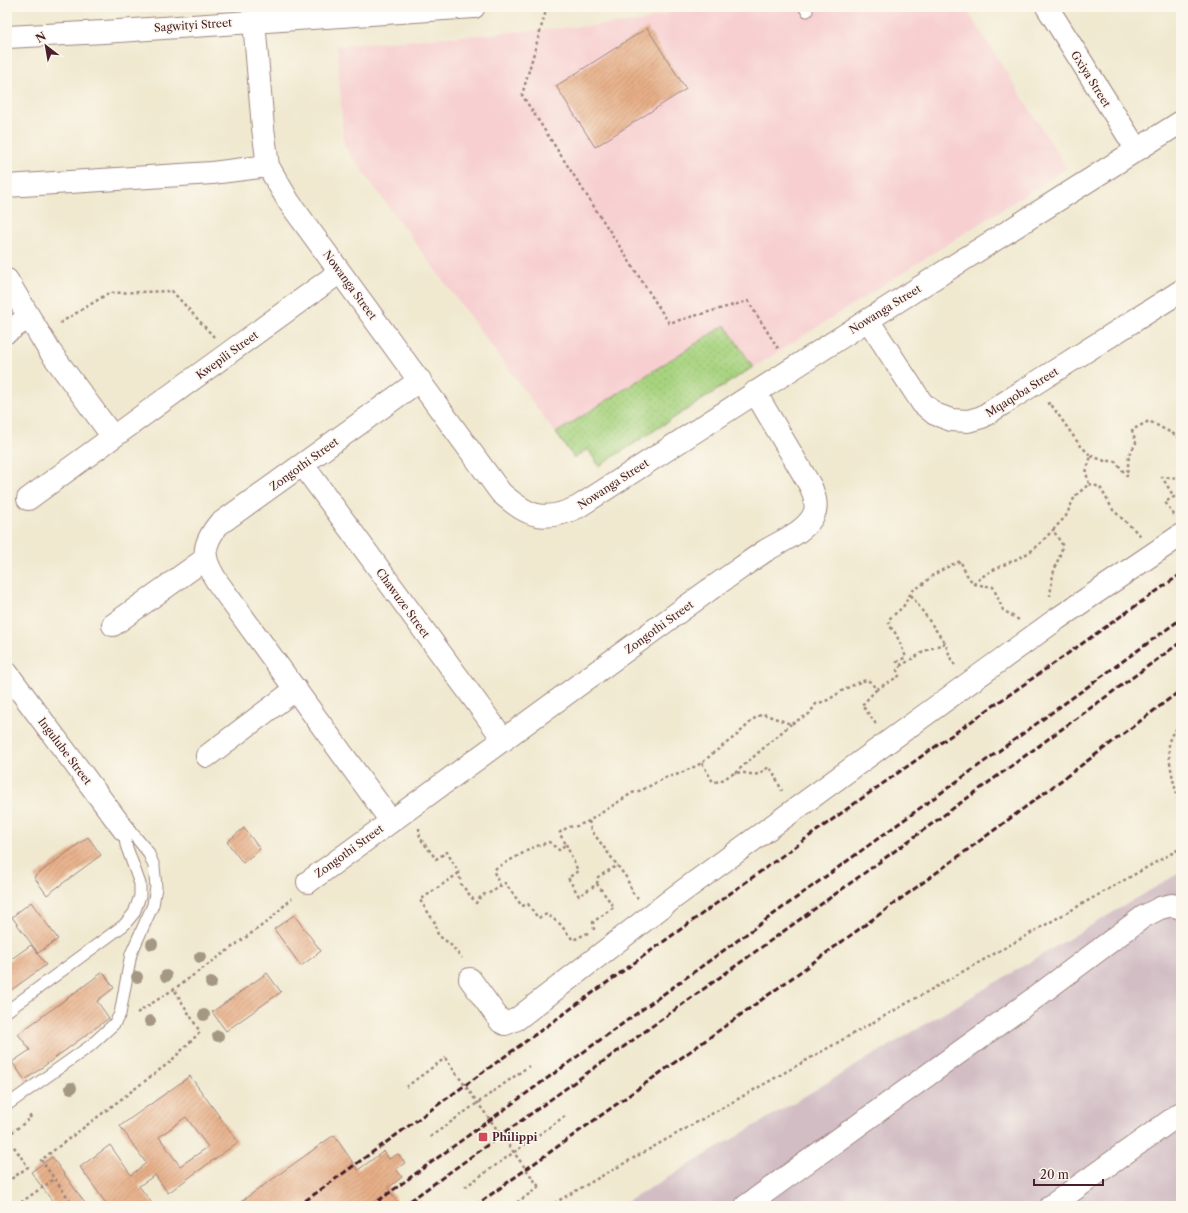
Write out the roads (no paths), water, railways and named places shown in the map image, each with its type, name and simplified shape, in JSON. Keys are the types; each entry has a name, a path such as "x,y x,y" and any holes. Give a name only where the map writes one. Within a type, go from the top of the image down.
{"street":[{"name":"Sagwityi Street","path":"7,37 104,32 474,7"},
{"name":"Gxiya Street","path":"1047,7 1137,150"},
{"name":"Nowanga Street","path":"254,21 263,128 268,166 289,202 501,493 515,505 531,513 545,516 562,514 578,507 792,368 1181,122"},
{"path":"7,186 212,173 268,166"},
{"name":"Kwepili Street","path":"28,499 340,272"},
{"path":"7,280 40,336 113,437"},
{"name":"Mqaqoba Street","path":"868,320 922,403 935,414 952,420 968,421 982,417 1181,291"},
{"path":"7,332 29,317"},
{"name":"Zongothi Street","path":"391,821 218,583 210,570 206,559 206,548 210,536 218,525 420,380"},
{"name":"Zongothi Street","path":"308,882 709,590 766,551 799,531 808,523 815,512 815,500 811,487 755,392"},
{"name":"Chawuze Street","path":"303,465 504,740"},
{"path":"470,979 497,1018 505,1024 509,1024 517,1019 650,916 796,809 1056,619 1153,553 1179,527"},
{"path":"113,625 206,559"},
{"name":"Ingulube Street","path":"7,672 124,830"},
{"path":"207,756 296,690"},
{"path":"746,1206 1032,1000 1143,917 1160,908 1172,905 1181,908"},
{"path":"1051,1206 1181,1113"}],"lane":[{"path":"7,1011 124,925 134,913 140,896 140,884 126,845 124,830"},
{"path":"7,1105 90,1046 114,1024 120,1014 131,954 154,905 156,887 154,866 148,852 134,835 124,830"}],"railway":[{"path":"298,1206 858,801 1181,574"},
{"path":"371,1206 1181,619"},
{"path":"403,1206 892,853 1181,642"},
{"path":"475,1206 918,886 1181,690"}],"place":[{"name":"Philippi","path":"483,1137"}]}
